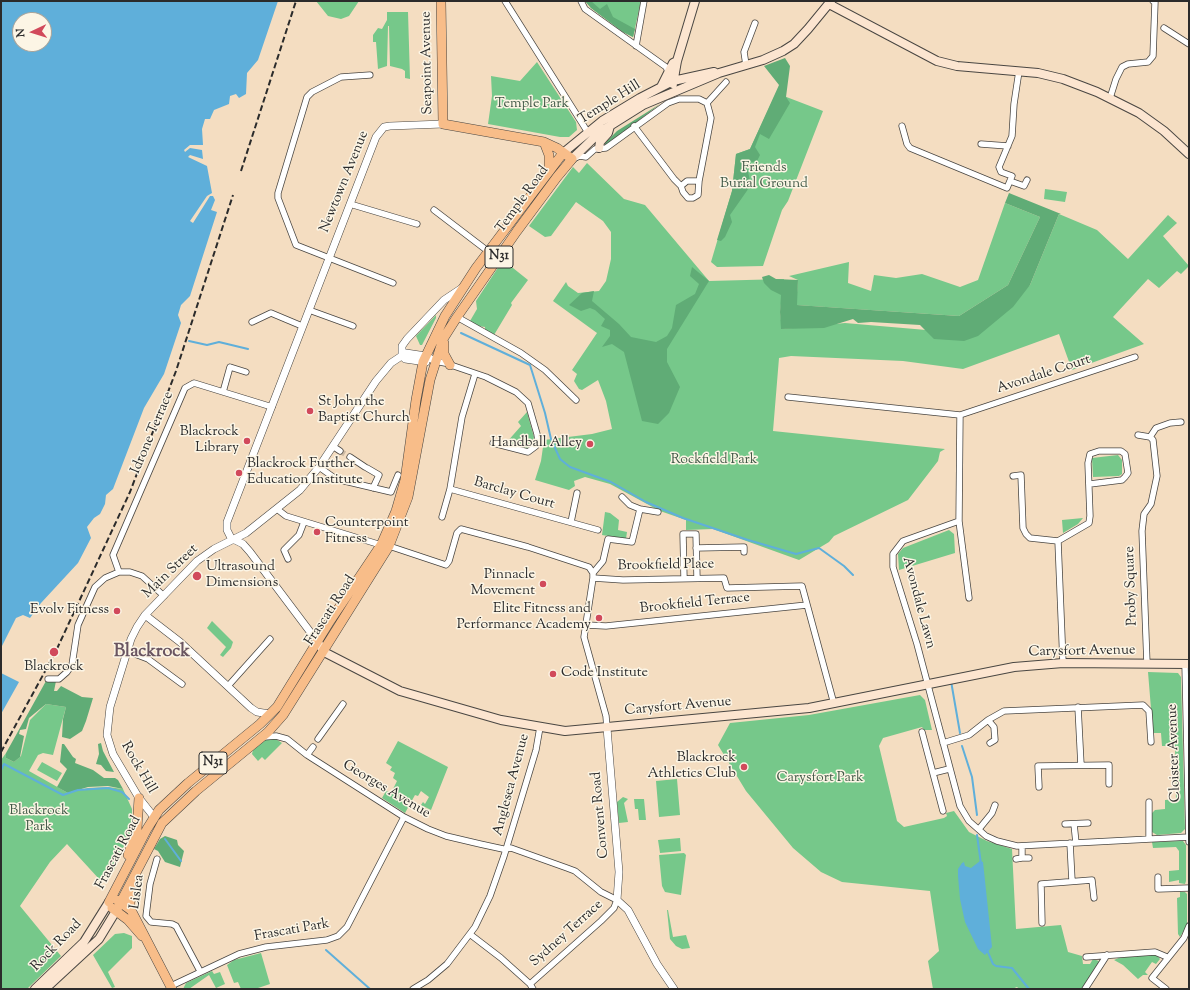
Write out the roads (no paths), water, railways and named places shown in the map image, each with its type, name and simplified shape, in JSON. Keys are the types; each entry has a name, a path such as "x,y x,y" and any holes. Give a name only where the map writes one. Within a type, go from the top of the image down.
{"highway":[{"name":"Seapoint Avenue","path":"441,1 443,124"},
{"name":"Newtown Avenue","path":"443,124 544,142 563,152 572,159"},
{"path":"544,142 549,155 549,170"},
{"name":"Temple Road","path":"425,359 445,316 463,288 563,152"},
{"name":"Temple Road","path":"435,361 443,340 457,317 521,225 572,159"},
{"path":"443,340 444,354 450,365"},
{"name":"Frascati Road","path":"110,902 154,817 166,803 256,728 277,707 317,641 385,546 405,480 415,404 425,359"},
{"name":"Frascati Road","path":"137,870 162,823 261,737 283,714 323,651 385,546 403,514 409,492 425,402 435,361"},
{"name":"N31","path":"121,879 124,864 131,850 136,830 139,798"},
{"name":"Frascati Road","path":"154,817 162,823"},
{"path":"130,908 130,902 136,885 137,870"},
{"name":"N31","path":"122,902 137,870"},
{"path":"146,940 128,920 109,906 110,902 114,899 122,902 130,908 172,987"},
{"name":"Frascati Road","path":"116,912 122,902"}],"main road":[{"path":"671,92 677,70 677,61 695,1"},
{"path":"718,73 775,55 794,44 830,2 937,61 957,66 1019,71 1063,79 1110,98 1139,113 1164,131 1189,154"},
{"path":"660,88 673,63 677,61"},
{"name":"Temple Hill","path":"563,152 587,131 640,98 674,81 711,72 718,73"},
{"name":"Temple Hill","path":"572,159 588,142 643,105 718,73"},
{"path":"599,148 600,142 608,134 611,126"},
{"path":"317,641 323,651"},
{"name":"Carysfort Avenue","path":"323,651 400,691 468,712 540,728 565,731 788,711 834,704 1006,668 1063,663 1187,664"},
{"name":"Rock Road","path":"35,989 91,934 110,902"},
{"name":"Rock Road","path":"45,989 99,939 116,912"}],"street":[{"path":"505,1 587,131"},
{"path":"581,1 585,9 666,67 669,72"},
{"path":"636,46 644,1"},
{"path":"1110,98 1116,79 1122,67 1125,65 1148,62 1152,56 1155,2 1153,1"},
{"path":"746,65 744,52 755,23"},
{"path":"1164,28 1189,43"},
{"path":"902,126 907,144 910,148 1007,188 1012,176 1001,172 999,167 1012,136 1014,102 1019,71"},
{"path":"370,75 341,77 312,92 307,97 278,193 279,204 296,245 393,283"},
{"path":"707,104 726,82"},
{"path":"572,159 580,156 586,157 595,149 606,148 634,126 661,106 674,100 692,98 699,99 707,104 711,118 699,181 698,195 693,198 688,198 683,192 681,186 674,180 634,126"},
{"name":"Newtown Avenue","path":"272,407 376,136 384,128 390,126 443,124"},
{"path":"981,144 1008,146"},
{"path":"1010,181 1024,186 1027,180"},
{"path":"681,186 687,181 699,181"},
{"path":"350,204 417,224"},
{"path":"434,210 489,252"},
{"name":"Temple Road","path":"402,356 404,343 429,315 444,300 463,288"},
{"path":"309,310 353,326"},
{"path":"252,322 271,313 302,326"},
{"path":"457,317 545,370 576,400"},
{"path":"236,539 246,533 300,490 319,467 337,449 377,379 390,363 402,356 405,359 425,359 435,361 486,377 516,392 528,403 537,434 538,441 536,446 528,452 493,443"},
{"name":"Avondale Court","path":"788,397 960,415 1135,357"},
{"path":"223,392 230,367 246,372"},
{"path":"442,517 450,489 462,417 474,374"},
{"name":"Idrone Terrace","path":"119,572 113,555 185,388 194,384 272,407"},
{"path":"272,407 227,522 228,534 250,552 317,641"},
{"path":"960,415 959,521 969,598"},
{"path":"1138,436 1150,437 1156,428 1170,423 1181,422"},
{"name":"Proby Square","path":"1147,664 1142,531 1144,514 1151,504 1157,476 1153,440 1150,437"},
{"path":"1013,476 1021,475 1023,528 1026,534 1030,538 1058,541 1089,523 1090,484 1088,463 1090,454 1099,451 1121,451 1125,454 1128,474 1122,480 1090,484"},
{"path":"350,457 379,475 373,488"},
{"path":"319,467 336,479 391,492 398,475"},
{"name":"Barclay Court","path":"450,489 598,530"},
{"name":"Barclay Court","path":"571,522 577,493"},
{"path":"622,498 630,505 640,509 658,512"},
{"path":"277,509 286,516 304,522 446,565 449,561 457,533 461,530 580,563 589,567 593,576"},
{"path":"607,728 606,716 584,637 593,576 603,562 608,539 632,542 640,509"},
{"name":"Avondale Lawn","path":"928,684 893,567 893,554 903,541 959,521"},
{"path":"288,559 284,550 299,534 304,522"},
{"path":"684,578 683,534 696,534 696,578"},
{"name":"Main Street","path":"145,615 197,561 214,549 236,539"},
{"path":"1058,541 1063,663"},
{"path":"696,548 744,547 744,552"},
{"path":"48,679 59,679 67,672 74,660 78,625 95,587 105,578 119,572 130,572 142,576 164,596"},
{"name":"Brookfield Place","path":"593,576 724,578 724,584 727,588 802,586 807,605"},
{"path":"807,605 834,704"},
{"name":"Brookfield Terrace","path":"586,625 606,626 807,605"},
{"path":"145,615 180,642 257,712 270,714"},
{"name":"Rock Hill","path":"145,615 137,627 127,652 110,707 107,728 110,747 139,798 154,817"},
{"path":"228,686 270,639"},
{"path":"127,652 148,659 182,684"},
{"name":"Cloister Avenue","path":"1187,664 1189,842"},
{"path":"928,684 949,769 960,806 969,822 986,836 997,841 1022,846 1189,836"},
{"path":"318,739 343,704"},
{"path":"943,743 970,736 988,720 1004,710 1143,705 1149,711 1151,742"},
{"path":"1078,707 1081,765"},
{"path":"988,720 994,727 995,740 990,743"},
{"name":"Anglesea Avenue","path":"413,989 428,980 447,964 471,935 490,896 536,750 540,728"},
{"name":"Convent Road","path":"607,728 619,872 617,900"},
{"path":"922,732 943,812"},
{"name":"Georges Avenue","path":"261,737 276,736 287,739 307,755 404,817 446,836 506,849 511,848 567,868 574,871 601,892 617,900"},
{"path":"307,755 313,747"},
{"path":"1039,788 1038,766 1109,765 1109,784"},
{"path":"933,773 949,769"},
{"path":"1149,802 1149,839"},
{"path":"979,829 992,813 995,805"},
{"name":"Frascati Park","path":"172,987 200,971 239,954 266,947 327,940 338,936 347,928 404,817"},
{"path":"1065,824 1088,823"},
{"path":"1072,881 1074,824"},
{"path":"1022,846 1019,859 1029,858"},
{"name":"Lislea","path":"157,859 150,884 146,916 151,922 172,924 176,926 200,971"},
{"path":"1158,877 1158,889 1189,888"},
{"path":"1042,923 1041,884 1092,880 1094,898"},
{"path":"617,900 628,910 657,964 674,989"},
{"name":"Sydney Terrace","path":"532,986 614,908 617,900"},
{"path":"1166,989 1152,978 1167,957 1184,938 1189,926"},
{"path":"471,935 502,958 532,986"},
{"path":"1184,938 1189,943"},
{"path":"1086,957 1155,952 1167,957"},
{"path":"1085,989 1107,955"}],"water":[{"path":"1,1 278,1 258,60 247,73 246,94 239,98 236,94 230,96 229,104 214,110 210,119 205,119 202,129 203,145 190,145 184,150 185,152 190,148 202,150 203,159 190,155 188,157 207,166 212,193 207,196 190,221 193,223 210,196 213,196 215,200 211,210 217,212 190,296 181,305 178,315 181,323 164,374 144,408 113,489 106,495 105,504 100,514 94,518 87,527 91,538 78,563 41,603 30,618 23,615 16,618 1,648"},
{"path":"1,673 19,682 1,714"},
{"path":"980,861 983,862 992,947 985,955 978,949 965,922 960,899 958,876 958,869 962,863 964,862 965,866 971,868"}],"waterway":[{"path":"461,333 530,365 545,413 551,439 560,459 570,467 611,482 646,502 683,518 748,540 796,554 819,548 844,566 853,575"},
{"path":"189,341 207,345 219,342 248,349"},
{"path":"951,681 960,733"},
{"path":"962,746 972,777 977,815"},
{"path":"1,770 4,764 63,795 78,790 108,788 122,792 129,799"},
{"path":"977,835 981,864"},
{"path":"165,839 181,861"},
{"path":"326,950 370,989"},
{"path":"987,950 993,964 996,966 1012,968 1029,989"}],"tunnel":[{"path":"340,451 350,457"}],"railway":[{"path":"241,171 296,1"},
{"path":"1,752 55,653 130,492 176,371 233,195"}],"place":[{"name":"St John the Baptist Church","path":"310,411"},
{"name":"Blackrock Library","path":"247,441"},
{"name":"Handball Alley","path":"590,444"},
{"name":"Blackrock Further Education Institute","path":"239,473"},
{"name":"Counterpoint Fitness","path":"317,532"},
{"name":"Ultrasound Dimensions","path":"197,576"},
{"name":"Pinnacle Movement","path":"543,584"},
{"name":"Evolv Fitness","path":"117,611"},
{"name":"Elite Fitness and Performance Academy","path":"599,618"},
{"name":"Blackrock","path":"54,652"},
{"name":"Code Institute","path":"553,674"},
{"name":"Blackrock Athletics Club","path":"744,767"}],"district":[{"name":"Blackrock","path":"152,653"}],"park label":[{"name":"Temple Park","path":"532,105"},
{"name":"Friends Burial Ground","path":"764,178"},
{"name":"Rockfield Park","path":"714,461"},
{"name":"Carysfort Park","path":"820,779"},
{"name":"Blackrock Park","path":"39,820"}]}
